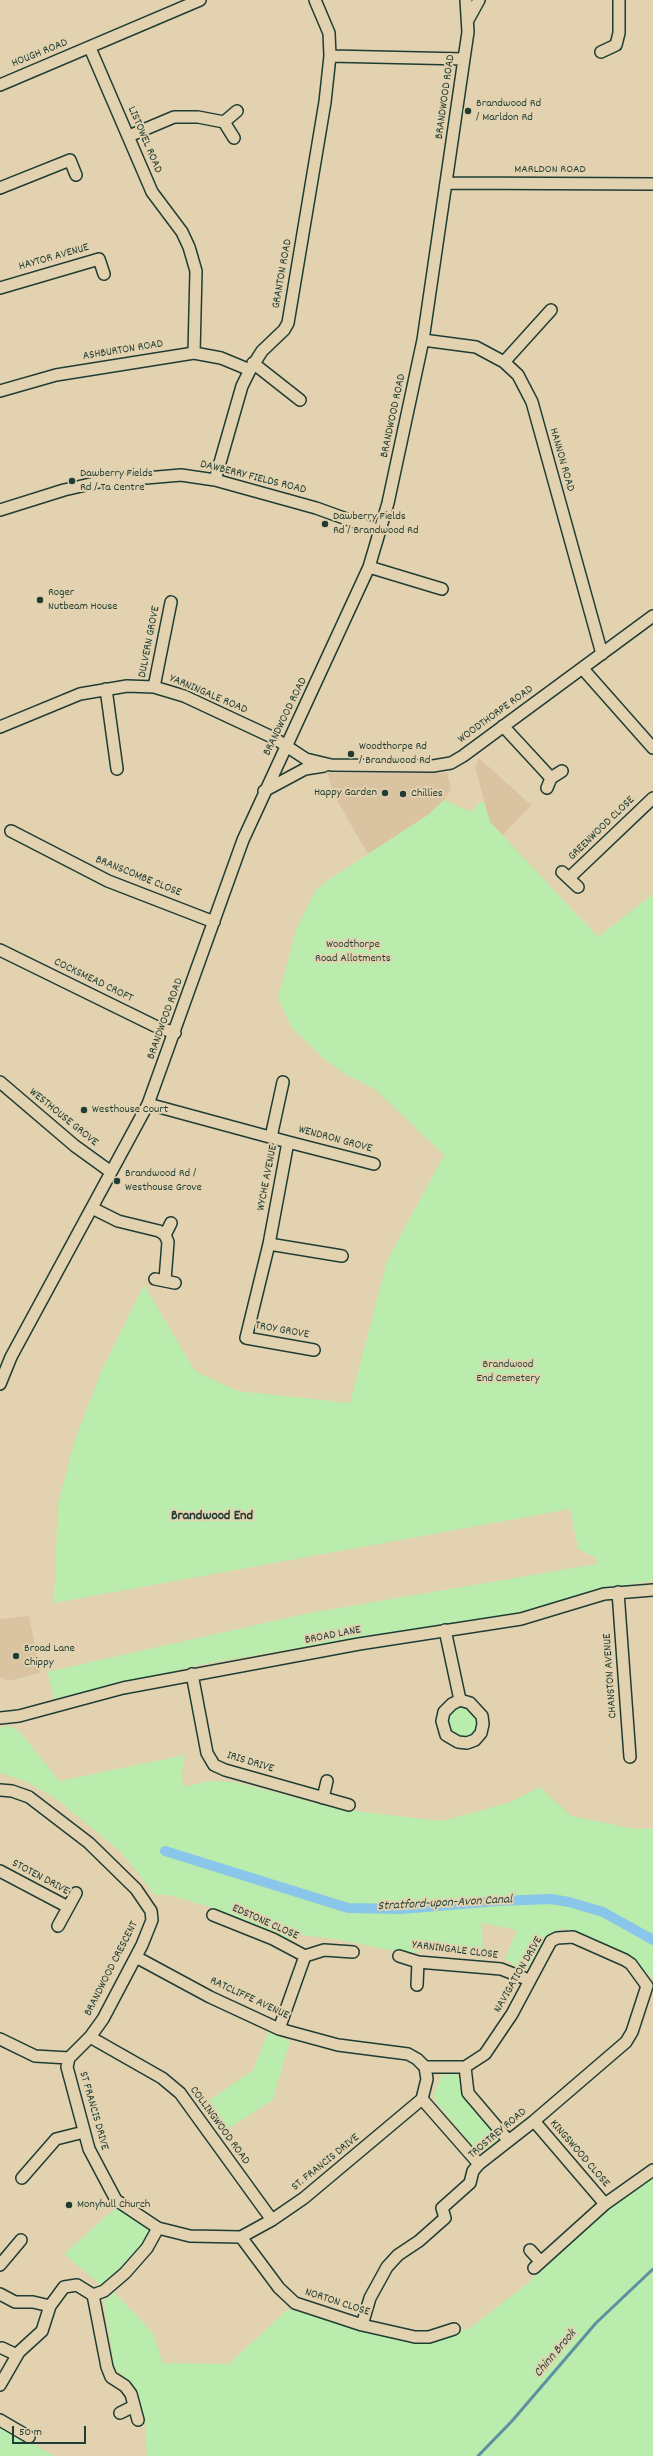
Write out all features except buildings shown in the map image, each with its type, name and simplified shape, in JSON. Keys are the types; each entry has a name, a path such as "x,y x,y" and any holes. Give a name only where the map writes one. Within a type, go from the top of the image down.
{"street":[{"path":"90,48 200,0"},
{"path":"315,0 329,33 330,56 464,59"},
{"path":"466,0 468,20"},
{"path":"468,20 479,0"},
{"path":"601,52 616,45 619,32 619,0"},
{"name":"BRANDWOOD ROAD","path":"0,1384 11,1357 148,1104 175,1033 243,840 264,791 287,748 369,567 380,531 423,340 447,183 468,20"},
{"name":"HOUGH ROAD","path":"0,85 90,48"},
{"name":"LISTOWEL ROAD","path":"90,48 152,192 182,232 190,247 196,271 194,353"},
{"name":"GRANTON ROAD","path":"215,480 242,386 251,366 262,351 284,330 288,323 325,102 330,56"},
{"path":"224,122 237,111"},
{"path":"129,136 153,124 174,118 198,117 224,122 234,138"},
{"path":"0,188 70,160 76,176"},
{"name":"MARLDON ROAD","path":"447,183 653,184"},
{"name":"HAYTOR AVENUE","path":"0,288 99,259 104,274"},
{"path":"504,362 550,310"},
{"name":"HANNON ROAD","path":"423,340 476,347 504,362 518,375 532,402 602,654"},
{"name":"ASHBURTON ROAD","path":"0,391 56,375 194,353 251,366 300,400"},
{"name":"DAWBERRY FIELDS ROAD","path":"0,510 64,490 99,482 181,475 215,480 316,508 380,531"},
{"path":"369,567 442,589"},
{"name":"DULVERN GROVE","path":"154,687 171,602"},
{"name":"WOODTHORPE ROAD","path":"264,791 305,769 330,765 433,766 451,763 583,669 653,616"},
{"path":"583,669 653,748"},
{"name":"YARNINGALE ROAD","path":"0,727 80,694 126,686 154,687 184,696 274,738 287,748"},
{"path":"106,689 116,769"},
{"path":"502,726 551,778"},
{"name":"WOODTHORPE ROAD","path":"287,748 306,760 330,765"},
{"path":"547,788 551,778 562,771"},
{"name":"GREENWOOD CLOSE","path":"578,887 565,875 653,798"},
{"name":"BRANSCOMBE CLOSE","path":"11,831 108,881 214,922"},
{"name":"COCKSMEAD CROFT","path":"0,950 154,1026 175,1033"},
{"name":"WESTHOUSE GROVE","path":"0,1082 75,1146 112,1172"},
{"path":"271,1137 283,1082"},
{"name":"WYCHE AVENUE","path":"148,1104 288,1142 269,1244 246,1338"},
{"name":"WENDRON GROVE","path":"288,1142 374,1164"},
{"path":"92,1208 118,1221 159,1231 165,1235 168,1242 165,1281"},
{"path":"165,1235 171,1223"},
{"path":"269,1244 342,1256"},
{"name":"TROY GROVE","path":"246,1338 314,1350"},
{"name":"BROAD LANE","path":"0,1718 19,1716 123,1688 192,1674 445,1630 521,1619 618,1592 653,1590"},
{"name":"CHANSTON AVENUE","path":"618,1592 630,1757"},
{"path":"445,1630 460,1700"},
{"name":"IRIS DRIVE","path":"192,1674 207,1753 214,1764 225,1770 349,1805"},
{"name":"BROAD LANE","path":"0,1711 19,1716"},
{"path":"323,1798 327,1781"},
{"name":"BRANDWOOD CRESCENT","path":"0,1790 12,1791 29,1797 60,1819 89,1843 136,1889 151,1911 152,1920 136,1957 103,2019 90,2037 69,2058"},
{"name":"STOTEN DRIVE","path":"0,1871 68,1907"},
{"name":"STOTEN DRIVE","path":"58,1926 76,1893"},
{"name":"EDSTONE CLOSE","path":"213,1915 273,1939 305,1956 324,1950 353,1952"},
{"name":"NAVIGATION DRIVE","path":"465,2067 485,2054 497,2039 551,1941 565,1937 587,1942 631,1964 650,1986"},
{"name":"EDSTONE CLOSE","path":"279,2029 305,1956"},
{"name":"YARNINGALE CLOSE","path":"399,1956 418,1962 501,1969 529,1980"},
{"name":"RATCLIFFE AVENUE","path":"136,1957 210,1997 279,2029 338,2045 408,2054 417,2059 425,2067"},
{"path":"417,1985 418,1962"},
{"name":"TROSTREY ROAD","path":"362,2325 370,2298 387,2267 398,2255 419,2241 445,2218 442,2208 470,2184 473,2171 479,2164 534,2121 626,2042 632,2032 650,1986"},
{"name":"COLLINGWOOD ROAD","path":"90,2037 162,2078 180,2093 272,2220"},
{"path":"0,2039 35,2056 69,2058"},
{"name":"ST FRANCIS DRIVE","path":"69,2058 67,2067 89,2149 116,2200 158,2228 190,2236 241,2238"},
{"path":"479,2164 422,2099 427,2079 425,2067 465,2067 468,2093 508,2140"},
{"name":"ST. FRANCIS DRIVE","path":"241,2238 272,2220 304,2198 422,2099"},
{"name":"KINGSWOOD CLOSE","path":"534,2121 605,2204"},
{"path":"22,2178 56,2139 84,2132"},
{"name":"KINGSWOOD CLOSE","path":"530,2250 537,2264 605,2204 653,2170"},
{"path":"98,2293 125,2273 148,2248 158,2228"},
{"name":"NORTON CLOSE","path":"241,2238 279,2288 295,2303 362,2325 415,2337 429,2337 454,2329"},
{"path":"0,2265 20,2240"},
{"path":"0,2385 17,2356 42,2331 50,2306 59,2292 69,2285 77,2285 98,2293"},
{"path":"98,2293 107,2367 111,2377 125,2386 134,2406 138,2420"},
{"path":"0,2294 15,2302 33,2302 50,2306"},
{"path":"2,2348 17,2356"},
{"path":"120,2413 134,2406"},
{"path":"0,2420 29,2437"}],"shaded area":[{"path":"479,758 531,805 503,835 490,822 475,767"},
{"path":"327,773 447,773 451,788 444,800 428,815 368,854 336,799"},
{"path":"29,1616 40,1673 8,1681 0,1677 0,1619"}],"green space":[{"name":"Brandwood End Cemetery","path":"444,800 472,812 478,803 484,802 490,822 598,937 653,894 653,1581 593,1590 513,1616 392,1632 203,1664 54,1699 47,1672 309,1613 597,1564 595,1557 578,1549 570,1509 54,1603 58,1502 77,1434 101,1372 144,1285 195,1371 237,1391 350,1403 387,1261 444,1155 376,1090 345,1074 323,1058 291,1027 278,997 297,927 315,891 328,880 428,815"},
{"path":"463,1707 474,1711 478,1722 474,1733 463,1737 452,1733 448,1722 452,1711"},
{"path":"11,1726 21,1733 59,1781 185,1755 182,1772 183,1787 209,1781 235,1782 337,1809 442,1821 508,1803 540,1787 571,1816 635,1829 653,1828 653,1979 633,1959 562,1928 551,1933 534,1962 521,1969 505,1959 517,1930 482,1923 483,1959 431,1947 410,1954 328,1938 299,1935 284,1942 253,1925 210,1907 169,1895 155,1895 122,1853 55,1798 25,1781 0,1773 0,1727"},
{"path":"268,2032 290,2041 273,2100 220,2134 201,2106 253,2070"},
{"path":"453,2073 460,2077 467,2099 497,2135 497,2141 488,2150 480,2151 475,2149 435,2101 434,2093 441,2076"},
{"path":"653,2175 653,2456 147,2456 145,2424 138,2394 122,2374 115,2370 104,2302 114,2292 153,2333 163,2363 229,2364 288,2309 376,2334 423,2342 470,2328 527,2284 605,2207 628,2196"},
{"path":"119,2205 149,2227 149,2237 138,2252 101,2285 64,2254"},
{"path":"0,2425 55,2456 0,2456"}],"waterway":[{"name":"Stratford-upon-Avon Canal","path":"165,1851 348,1908 401,1909 499,1901 551,1899 569,1902 603,1912 653,1940"},
{"name":"Chinn Brook","path":"478,2456 512,2421 596,2323 653,2269"}],"place":[{"name":"Brandwood Rd / Marldon Rd","path":"468,111"},
{"name":"Dawberry Fields Rd / Ta Centre","path":"72,481"},
{"name":"Dawberry Fields Rd / Brandwood Rd","path":"325,524"},
{"name":"Roger Nutbeam House","path":"40,600"},
{"name":"Woodthorpe Rd / Brandwood Rd","path":"351,754"},
{"name":"Happy Garden","path":"385,793"},
{"name":"Chillies","path":"403,794"},
{"name":"Westhouse Court","path":"84,1110"},
{"name":"Brandwood Rd / Westhouse Grove","path":"117,1181"},
{"name":"Broad Lane Chippy","path":"16,1656"},
{"name":"Monyhull Church","path":"69,2205"}],"district":[{"name":"Brandwood End","path":"212,1517"}],"park label":[{"name":"Woodthorpe Road Allotments","path":"353,952"}]}
